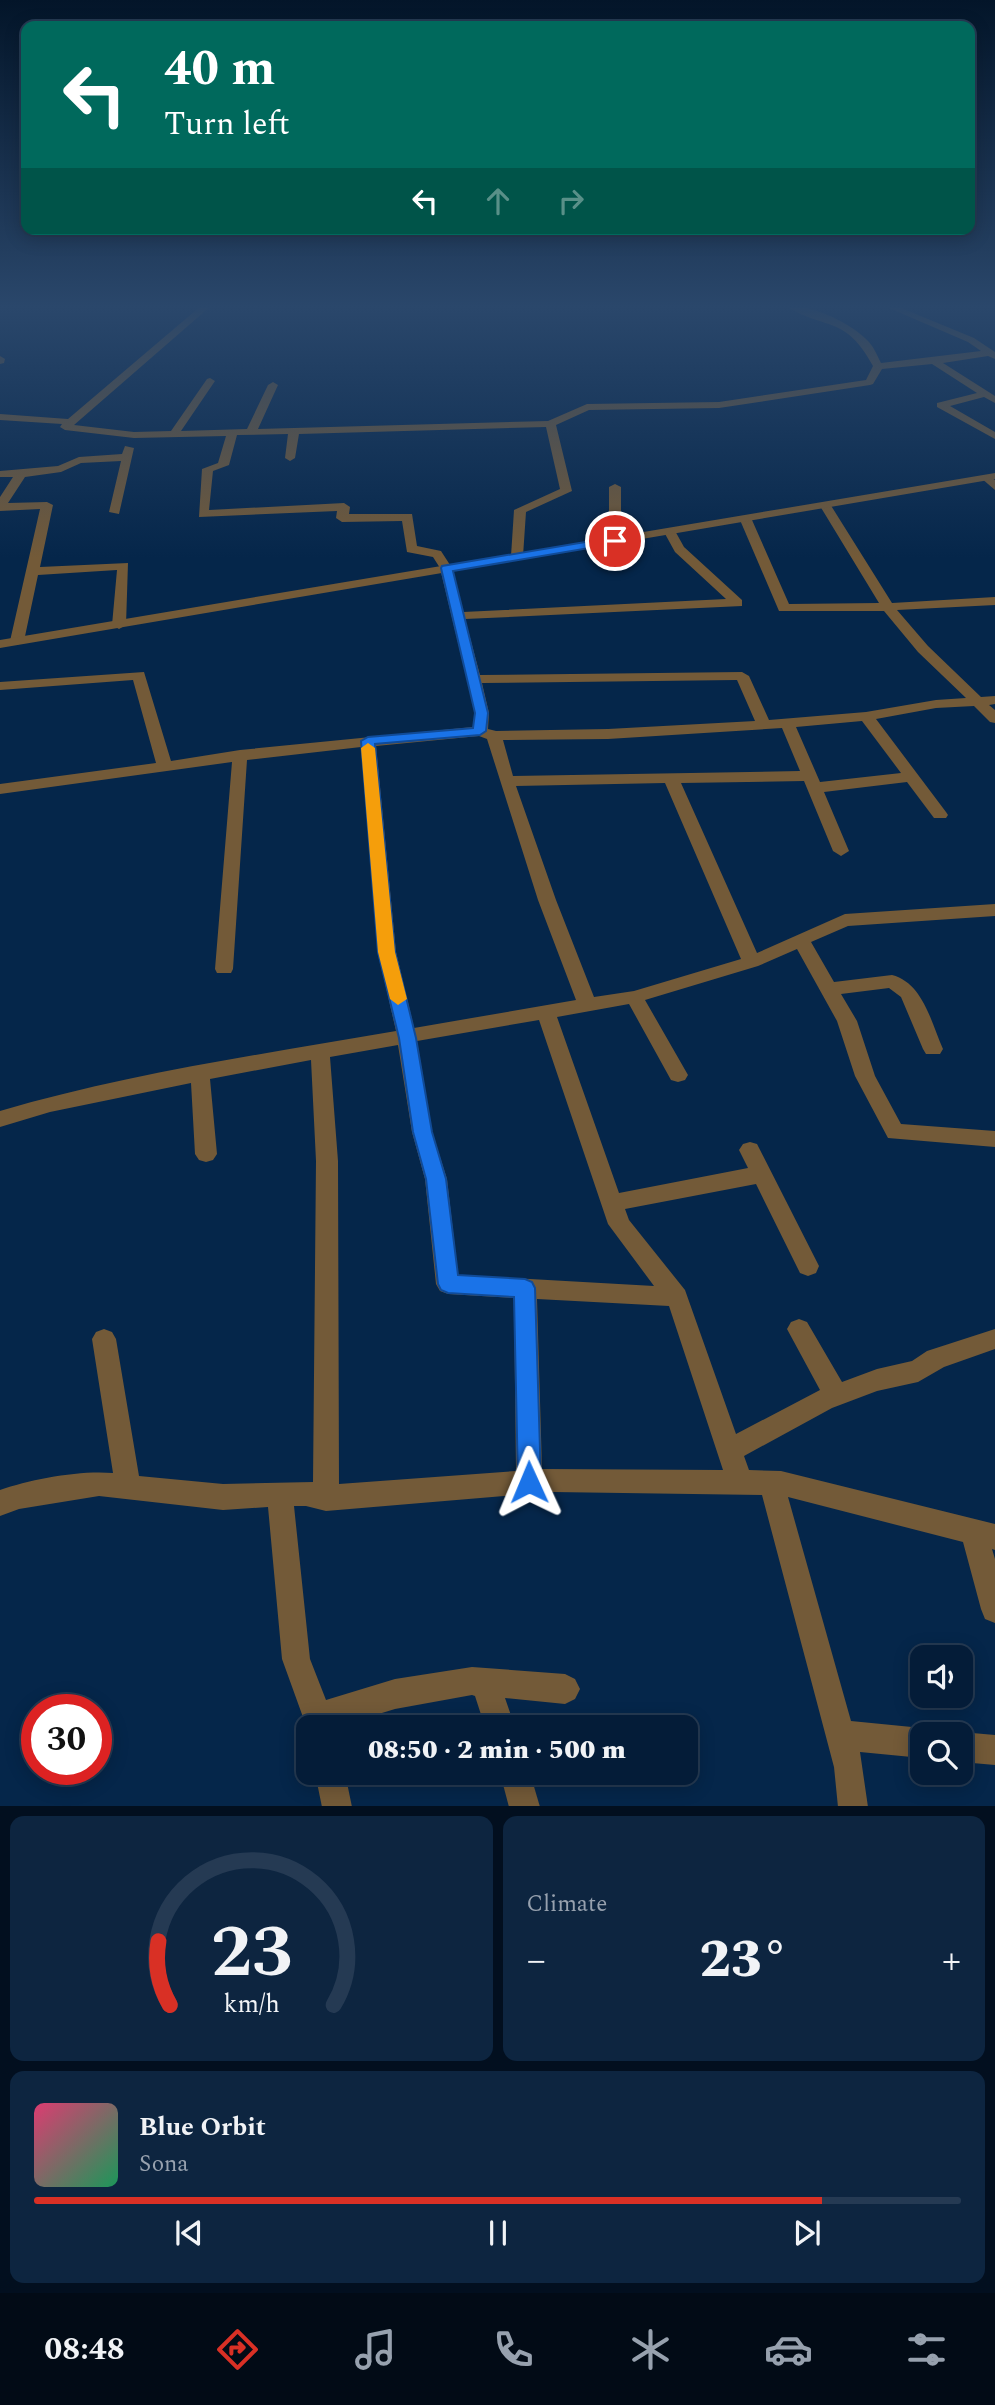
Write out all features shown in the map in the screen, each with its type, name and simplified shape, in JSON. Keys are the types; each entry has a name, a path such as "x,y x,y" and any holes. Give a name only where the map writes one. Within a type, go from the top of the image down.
{"street":[{"path":"109,389 65,427 134,435 173,435 550,424 587,407 719,405 822,389"},
{"path":"173,435 204,389"},
{"path":"250,434 271,389"},
{"path":"977,389 995,400"},
{"path":"984,394 942,405 995,436"},
{"path":"0,417 71,422"},
{"path":"517,556 520,510 566,491 550,424"},
{"path":"290,458 295,432"},
{"path":"232,434 223,465 208,468 203,514 344,507 342,518 408,517 411,549 437,554 446,568 487,733 507,781 547,900 588,1006"},
{"path":"115,512 125,457 134,435"},
{"path":"0,474 61,469 79,460 125,457"},
{"path":"0,507 21,474"},
{"path":"0,644 517,556 992,480"},
{"path":"615,487 615,541"},
{"path":"0,507 47,505 17,641"},
{"path":"826,506 888,607 913,637 995,719"},
{"path":"746,520 784,608 993,603"},
{"path":"456,616 605,607 737,603 679,549 670,532"},
{"path":"33,571 124,566 119,625"},
{"path":"0,686 139,675 164,766"},
{"path":"472,679 742,676 764,725"},
{"path":"0,789 240,755 368,741 487,733 608,734 764,725 866,716 936,704 995,700"},
{"path":"866,716 940,815"},
{"path":"787,723 841,851"},
{"path":"368,741 387,952 407,1038 422,1132 436,1179 448,1284 677,1297"},
{"path":"224,970 240,755"},
{"path":"507,781 811,782 911,777"},
{"path":"672,780 752,962"},
{"path":"0,1119 50,1104 200,1074 635,997 752,962 845,920 995,910"},
{"path":"801,940 847,1021 865,1076 895,1132 995,1139"},
{"path":"829,989 892,981 909,993 933,1049"},
{"path":"635,997 678,1075"},
{"path":"546,1014 618,1224 677,1297 740,1482"},
{"path":"320,1053 327,1161 326,1499"},
{"path":"200,1074 206,1154"},
{"path":"750,1150 808,1266"},
{"path":"611,1203 763,1174"},
{"path":"525,1288 529,1482"},
{"path":"799,1329 836,1395"},
{"path":"104,1339 128,1488"},
{"path":"729,1451 836,1395 877,1380 918,1371 936,1359 995,1339"},
{"path":"0,1503 19,1496 99,1484 223,1497 306,1493 326,1499 529,1482 781,1483 984,1534 995,1609"},
{"path":"771,1482 841,1735 849,1767 853,1806"},
{"path":"281,1494 296,1659 317,1715"},
{"path":"339,1715 395,1694 472,1681 565,1689"},
{"path":"485,1682 496,1715"},
{"path":"841,1735 910,1742"},
{"path":"973,1748 995,1751"},
{"path":"333,1785 338,1806"},
{"path":"519,1785 526,1806"}],"slow traffic":[{"path":"368,748 387,952 398,999"}],"route":[{"path":"529,1482 525,1288 448,1284 436,1179 422,1132 407,1038 387,952 368,741 480,731 482,713 446,568 615,541"}]}
